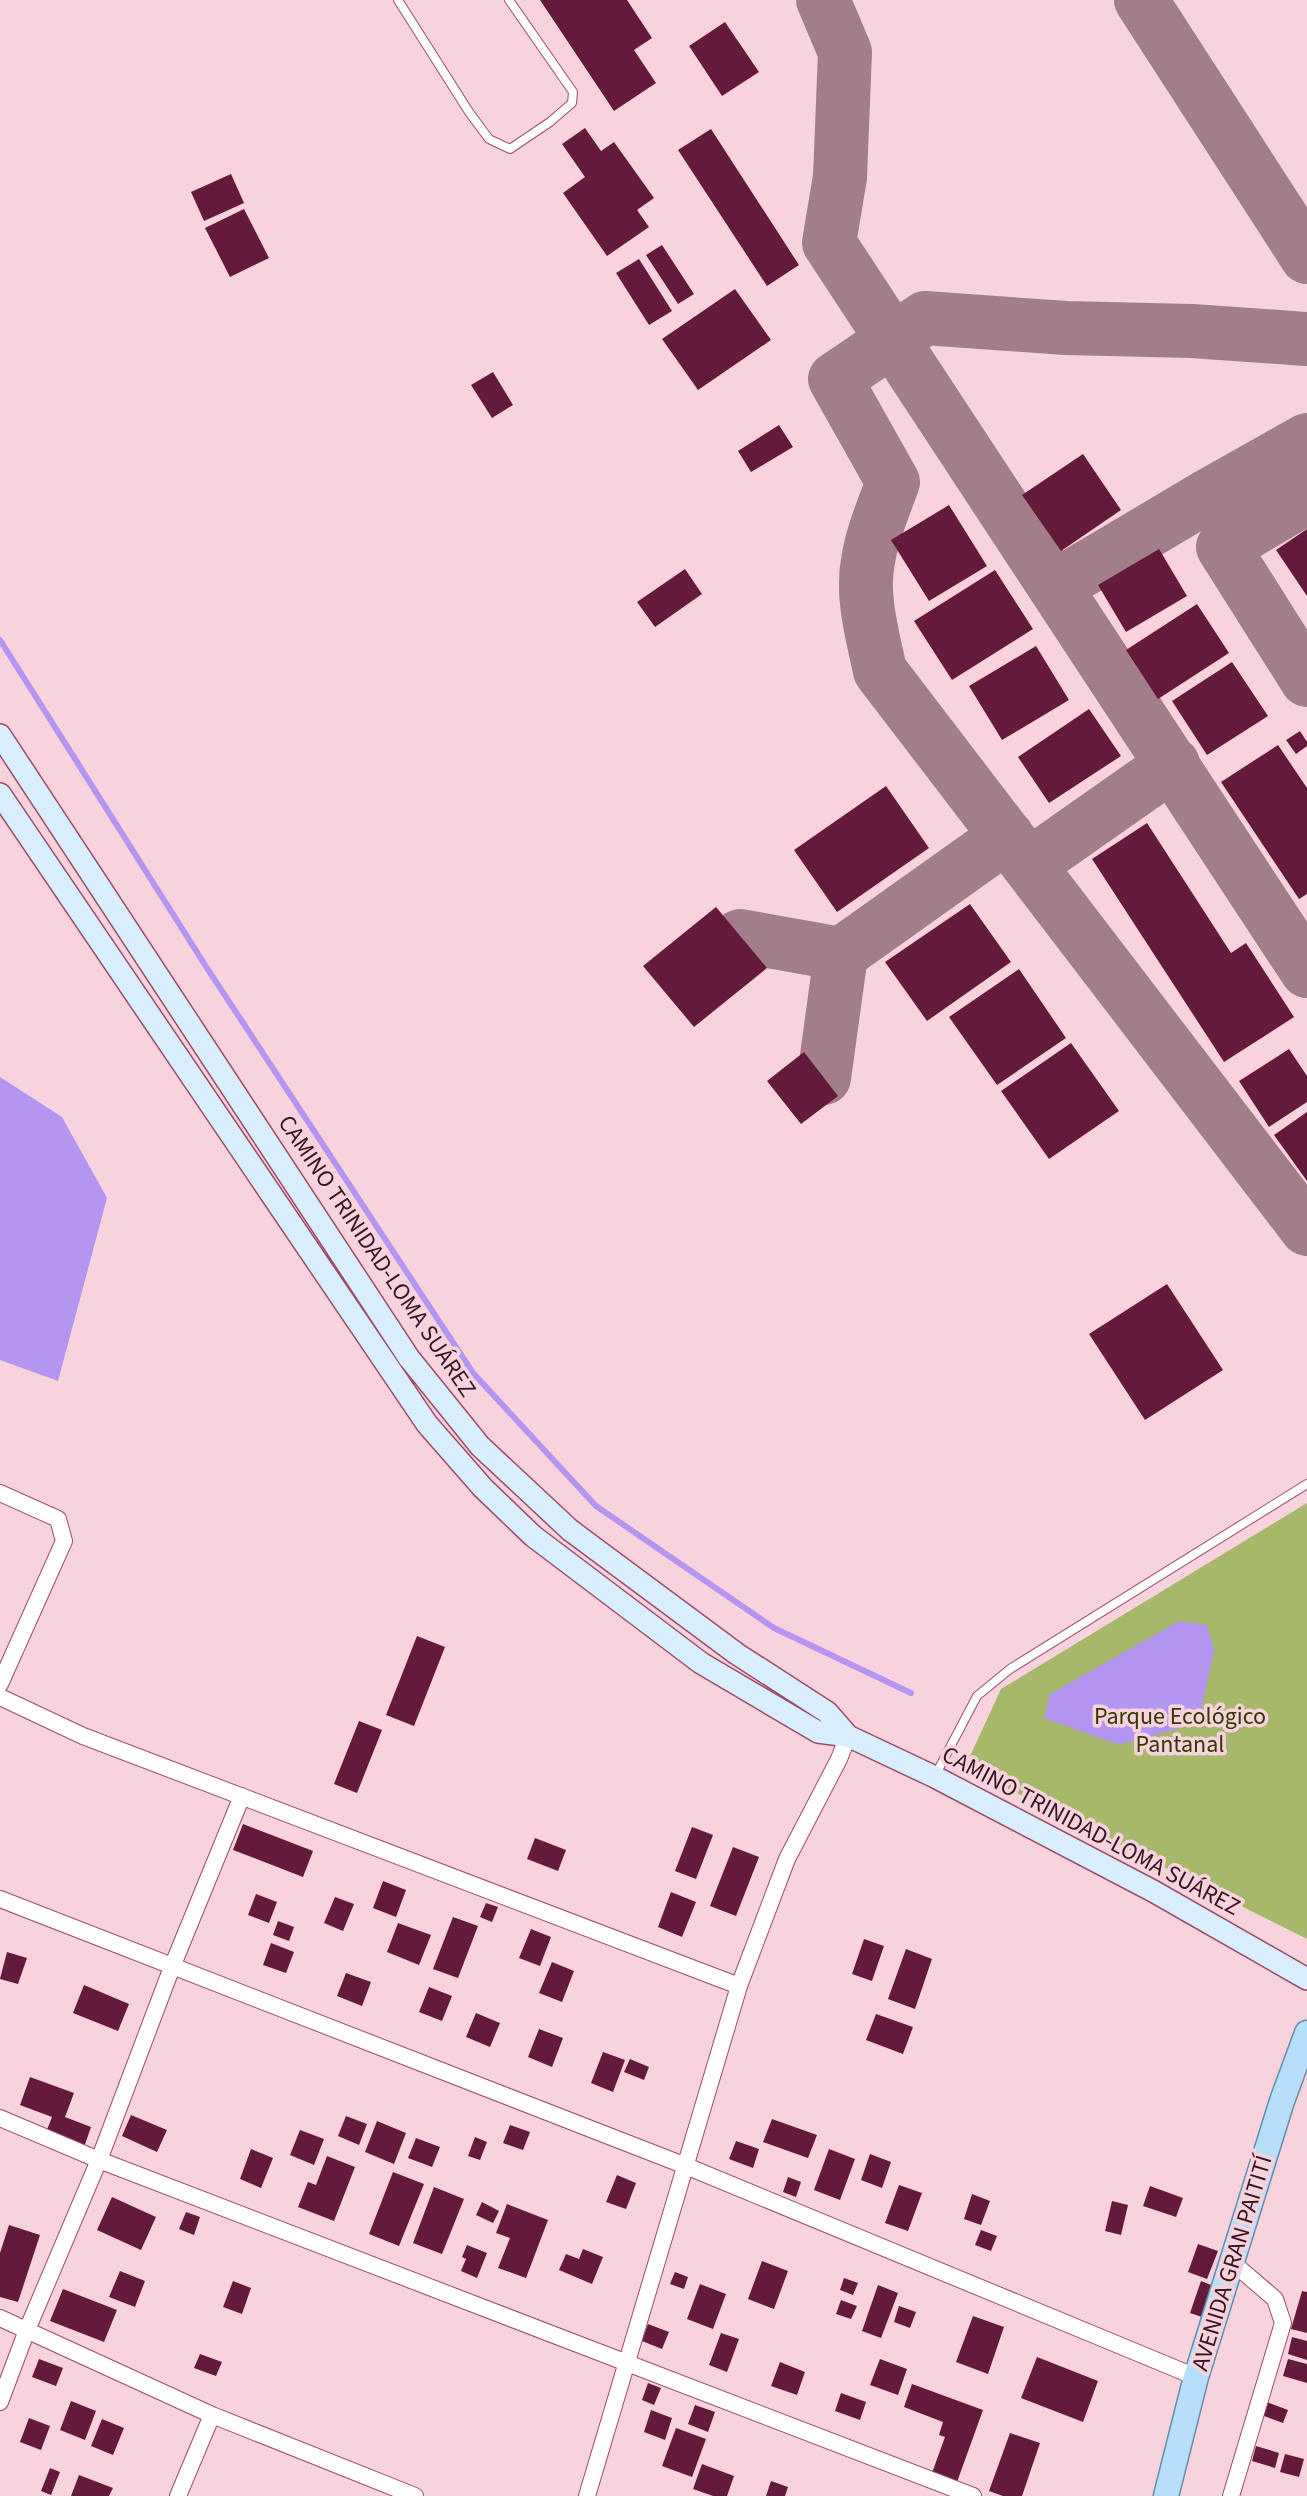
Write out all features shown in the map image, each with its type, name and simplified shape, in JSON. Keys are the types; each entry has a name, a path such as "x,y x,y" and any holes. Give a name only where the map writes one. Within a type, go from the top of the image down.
{"main road":[{"name":"AVENIDA GRAN PAITITÍ","path":"1166,2496 1196,2377 1282,2101 1307,2033"}],"street":[{"name":"CAMINO TRINIDAD-LOMA SUÁREZ","path":"0,735 401,1346 439,1398 480,1446 570,1530 737,1654 827,1712 848,1736"},
{"name":"CAMINO TRINIDAD-LOMA SUÁREZ","path":"4,809 427,1424 483,1488 533,1536 701,1663 818,1732 848,1736 934,1777 1153,1891 1307,1979"},
{"path":"0,1493 58,1519 64,1541 0,1684"},
{"path":"0,1697 83,1736 739,1986"},
{"path":"587,2496 739,1986 787,1859 839,1759 848,1736"},
{"path":"0,2402 27,2330 99,2161 172,1967 243,1796"},
{"path":"0,1899 686,2166 1196,2377"},
{"path":"0,2118 99,2161 973,2496"},
{"path":"1231,2496 1283,2323 1275,2299 1233,2263"},
{"path":"0,2318 212,2415 415,2496"},
{"path":"178,2496 212,2415"}],"lane":[{"path":"398,0 489,139 510,149 550,122 572,103 573,92 509,0"},
{"path":"934,1777 977,1696 1010,1669 1307,1484"}],"green space":[{"name":"Parque Ecológico Pantanal","path":"1307,1503 1307,1939 965,1767 1001,1689"}],"shaded area":[{"path":"0,1077 62,1117 107,1198 58,1381 0,1360"},
{"path":"1179,1621 1207,1625 1214,1650 1199,1721 1119,1745 1044,1718 1050,1694"}],"building":[{"path":"540,0 627,0 652,38 634,50 656,83 614,111"},
{"path":"725,22 759,72 722,96 689,46"},
{"path":"585,128 601,151 614,142 654,198 637,210 649,227 607,256 563,193 585,177 562,144"},
{"path":"711,129 799,265 767,286 678,150"},
{"path":"231,174 244,203 204,221 191,192"},
{"path":"244,209 269,258 230,277 205,228"},
{"path":"662,245 694,294 678,304 646,255"},
{"path":"639,259 672,311 649,325 616,273"},
{"path":"735,289 771,340 698,390 662,339"},
{"path":"493,372 513,405 492,418 471,385"},
{"path":"779,425 793,447 751,472 738,451"},
{"path":"1083,454 1121,510 1061,551 1022,495"},
{"path":"949,505 987,566 929,601 891,540"},
{"path":"1307,529 1307,596 1276,550"},
{"path":"1159,549 1187,596 1126,632 1098,585"},
{"path":"685,569 702,594 655,627 637,602"},
{"path":"995,570 1033,629 952,680 914,621"},
{"path":"1197,604 1229,653 1158,699 1126,650"},
{"path":"1036,646 1069,700 1002,740 969,686"},
{"path":"1232,662 1268,716 1207,755 1172,701"},
{"path":"1089,709 1121,756 1049,803 1018,757"},
{"path":"1300,731 1307,746 1296,754 1286,740"},
{"path":"1278,745 1307,788 1307,894 1299,899 1221,782"},
{"path":"886,786 929,848 837,912 794,850"},
{"path":"1147,823 1231,953 1246,943 1294,1017 1224,1062 1092,859"},
{"path":"970,904 1011,962 927,1021 885,962"},
{"path":"716,907 767,968 694,1027 643,966"},
{"path":"1019,969 1066,1038 997,1085 949,1017"},
{"path":"1071,1043 1119,1111 1049,1159 1001,1091"},
{"path":"1289,1049 1307,1076 1307,1102 1269,1127 1239,1081"},
{"path":"804,1052 838,1096 801,1124 767,1081"},
{"path":"1307,1112 1307,1181 1274,1135"},
{"path":"1167,1284 1223,1370 1145,1420 1089,1334"},
{"path":"417,1636 445,1647 414,1726 386,1715"},
{"path":"359,1721 382,1730 357,1793 334,1784"},
{"path":"243,1824 313,1851 303,1877 233,1850"},
{"path":"692,1827 713,1835 696,1879 675,1871"},
{"path":"535,1838 566,1850 558,1871 527,1859"},
{"path":"733,1847 759,1857 736,1916 710,1906"},
{"path":"383,1881 406,1890 396,1917 373,1908"},
{"path":"671,1892 696,1902 682,1937 658,1927"},
{"path":"256,1894 277,1902 269,1923 248,1915"},
{"path":"335,1897 354,1904 343,1931 324,1923"},
{"path":"486,1903 498,1907 492,1922 480,1917"},
{"path":"453,1917 478,1926 458,1978 433,1969"},
{"path":"278,1921 294,1927 289,1941 273,1935"},
{"path":"398,1923 431,1935 419,1965 387,1952"},
{"path":"531,1929 551,1937 540,1966 519,1958"},
{"path":"864,1939 884,1946 872,1981 852,1974"},
{"path":"271,1943 294,1952 286,1973 263,1965"},
{"path":"906,1949 932,1959 915,2009 888,1999"},
{"path":"7,1952 27,1958 18,1984 0,1979"},
{"path":"552,1962 574,1971 562,2002 539,1993"},
{"path":"346,1973 371,1982 362,2006 337,1996"},
{"path":"84,1985 129,2004 118,2031 73,2013"},
{"path":"429,1987 452,1996 442,2021 419,2012"},
{"path":"476,2013 500,2023 490,2047 466,2037"},
{"path":"876,2014 913,2027 903,2054 866,2040"},
{"path":"539,2029 563,2038 552,2067 528,2057"},
{"path":"603,2052 625,2060 613,2092 591,2083"},
{"path":"630,2059 649,2067 644,2080 624,2072"},
{"path":"30,2077 74,2093 65,2117 91,2127 83,2150 45,2135 52,2117 20,2105"},
{"path":"131,2115 167,2130 157,2152 122,2136"},
{"path":"346,2116 367,2124 359,2145 338,2136"},
{"path":"772,2119 817,2135 808,2158 763,2142"},
{"path":"377,2121 406,2133 394,2164 365,2152"},
{"path":"510,2125 530,2132 523,2150 503,2143"},
{"path":"300,2130 324,2139 314,2165 290,2155"},
{"path":"475,2137 487,2142 480,2160 468,2156"},
{"path":"416,2138 440,2147 432,2167 408,2158"},
{"path":"736,2141 759,2149 753,2168 729,2159"},
{"path":"251,2149 273,2158 261,2188 240,2179"},
{"path":"829,2149 855,2159 840,2200 814,2190"},
{"path":"870,2154 891,2162 882,2188 861,2180"},
{"path":"327,2156 355,2167 334,2221 298,2207 308,2182 316,2185"},
{"path":"393,2172 424,2184 399,2246 369,2234"},
{"path":"617,2175 636,2183 626,2209 606,2202"},
{"path":"788,2177 801,2182 796,2197 783,2192"},
{"path":"899,2185 922,2193 908,2231 885,2223"},
{"path":"1150,2186 1183,2198 1176,2217 1143,2206"},
{"path":"434,2187 464,2199 442,2254 413,2243"},
{"path":"972,2194 990,2201 981,2225 964,2219"},
{"path":"112,2197 156,2217 141,2250 97,2230"},
{"path":"1112,2201 1128,2205 1121,2235 1105,2231"},
{"path":"482,2202 499,2211 493,2223 476,2215"},
{"path":"507,2204 548,2220 526,2278 498,2268 510,2238 496,2233"},
{"path":"186,2212 200,2217 194,2235 179,2229"},
{"path":"9,2225 40,2235 18,2302 0,2297 0,2253"},
{"path":"981,2230 997,2236 991,2251 975,2245"},
{"path":"1198,2244 1218,2251 1207,2279 1188,2272"},
{"path":"467,2245 487,2253 477,2278 461,2271 466,2259 462,2257"},
{"path":"583,2249 603,2257 592,2284 559,2270 566,2254 579,2259"},
{"path":"762,2261 788,2271 774,2309 748,2299"},
{"path":"120,2271 145,2281 135,2307 109,2297"},
{"path":"675,2272 688,2277 684,2289 670,2284"},
{"path":"844,2278 858,2283 853,2295 840,2290"},
{"path":"233,2281 251,2288 242,2314 223,2307"},
{"path":"1201,2281 1219,2288 1208,2319 1190,2313"},
{"path":"700,2284 726,2294 713,2329 687,2319"},
{"path":"878,2285 898,2293 881,2338 862,2331"},
{"path":"63,2289 117,2310 104,2342 50,2321"},
{"path":"1302,2291 1307,2292 1307,2333 1291,2329"},
{"path":"841,2300 857,2306 851,2319 836,2314"},
{"path":"899,2306 916,2312 910,2328 894,2322"},
{"path":"973,2316 1004,2327 988,2374 956,2362"},
{"path":"648,2324 669,2332 662,2349 642,2341"},
{"path":"721,2333 739,2339 727,2372 709,2365"},
{"path":"1292,2337 1307,2341 1307,2360 1288,2354"},
{"path":"200,2354 222,2362 216,2376 194,2368"},
{"path":"1037,2357 1098,2381 1083,2422 1021,2398"},
{"path":"39,2359 63,2368 56,2386 32,2377"},
{"path":"880,2359 907,2369 898,2395 870,2385"},
{"path":"1288,2359 1307,2364 1307,2383 1283,2376"},
{"path":"780,2362 805,2372 797,2395 771,2386"},
{"path":"648,2383 661,2388 654,2405 642,2400"},
{"path":"912,2384 983,2410 957,2482 932,2473 945,2437 939,2435 943,2422 904,2407"},
{"path":"841,2393 866,2402 860,2420 835,2411"},
{"path":"71,2401 96,2411 85,2440 60,2430"},
{"path":"1264,2401 1288,2410 1283,2423 1259,2414"},
{"path":"695,2405 715,2412 708,2432 688,2424"},
{"path":"651,2410 672,2418 665,2440 644,2432"},
{"path":"29,2418 50,2426 41,2450 20,2442"},
{"path":"102,2419 124,2428 113,2455 91,2446"},
{"path":"676,2428 706,2439 692,2477 662,2466"},
{"path":"1010,2433 1040,2443 1022,2496 1003,2496 989,2491"},
{"path":"1256,2446 1279,2453 1275,2468 1252,2461"},
{"path":"1285,2454 1304,2459 1299,2477 1280,2472"},
{"path":"702,2464 734,2476 727,2496 713,2496 693,2489"},
{"path":"50,2468 60,2472 51,2495 41,2491"},
{"path":"79,2475 113,2488 109,2496 71,2496"},
{"path":"771,2481 788,2487 785,2496 766,2496"}],"waterway":[{"path":"0,640 205,965 473,1373 596,1506 774,1628 911,1693"}],"taxiway":[{"path":"823,0 845,52 840,177 829,243 1307,971"},
{"path":"1141,0 1307,257"},
{"path":"1307,339 1192,331 1066,328 925,318 835,379 893,482 872,541 866,575 869,616 880,671 1307,1229"},
{"path":"1056,586 1307,440"},
{"path":"1307,497 1223,547 1307,680"},
{"path":"1029,865 1173,764"},
{"path":"740,936 841,954 1007,836"},
{"path":"824,1078 841,954"}]}
